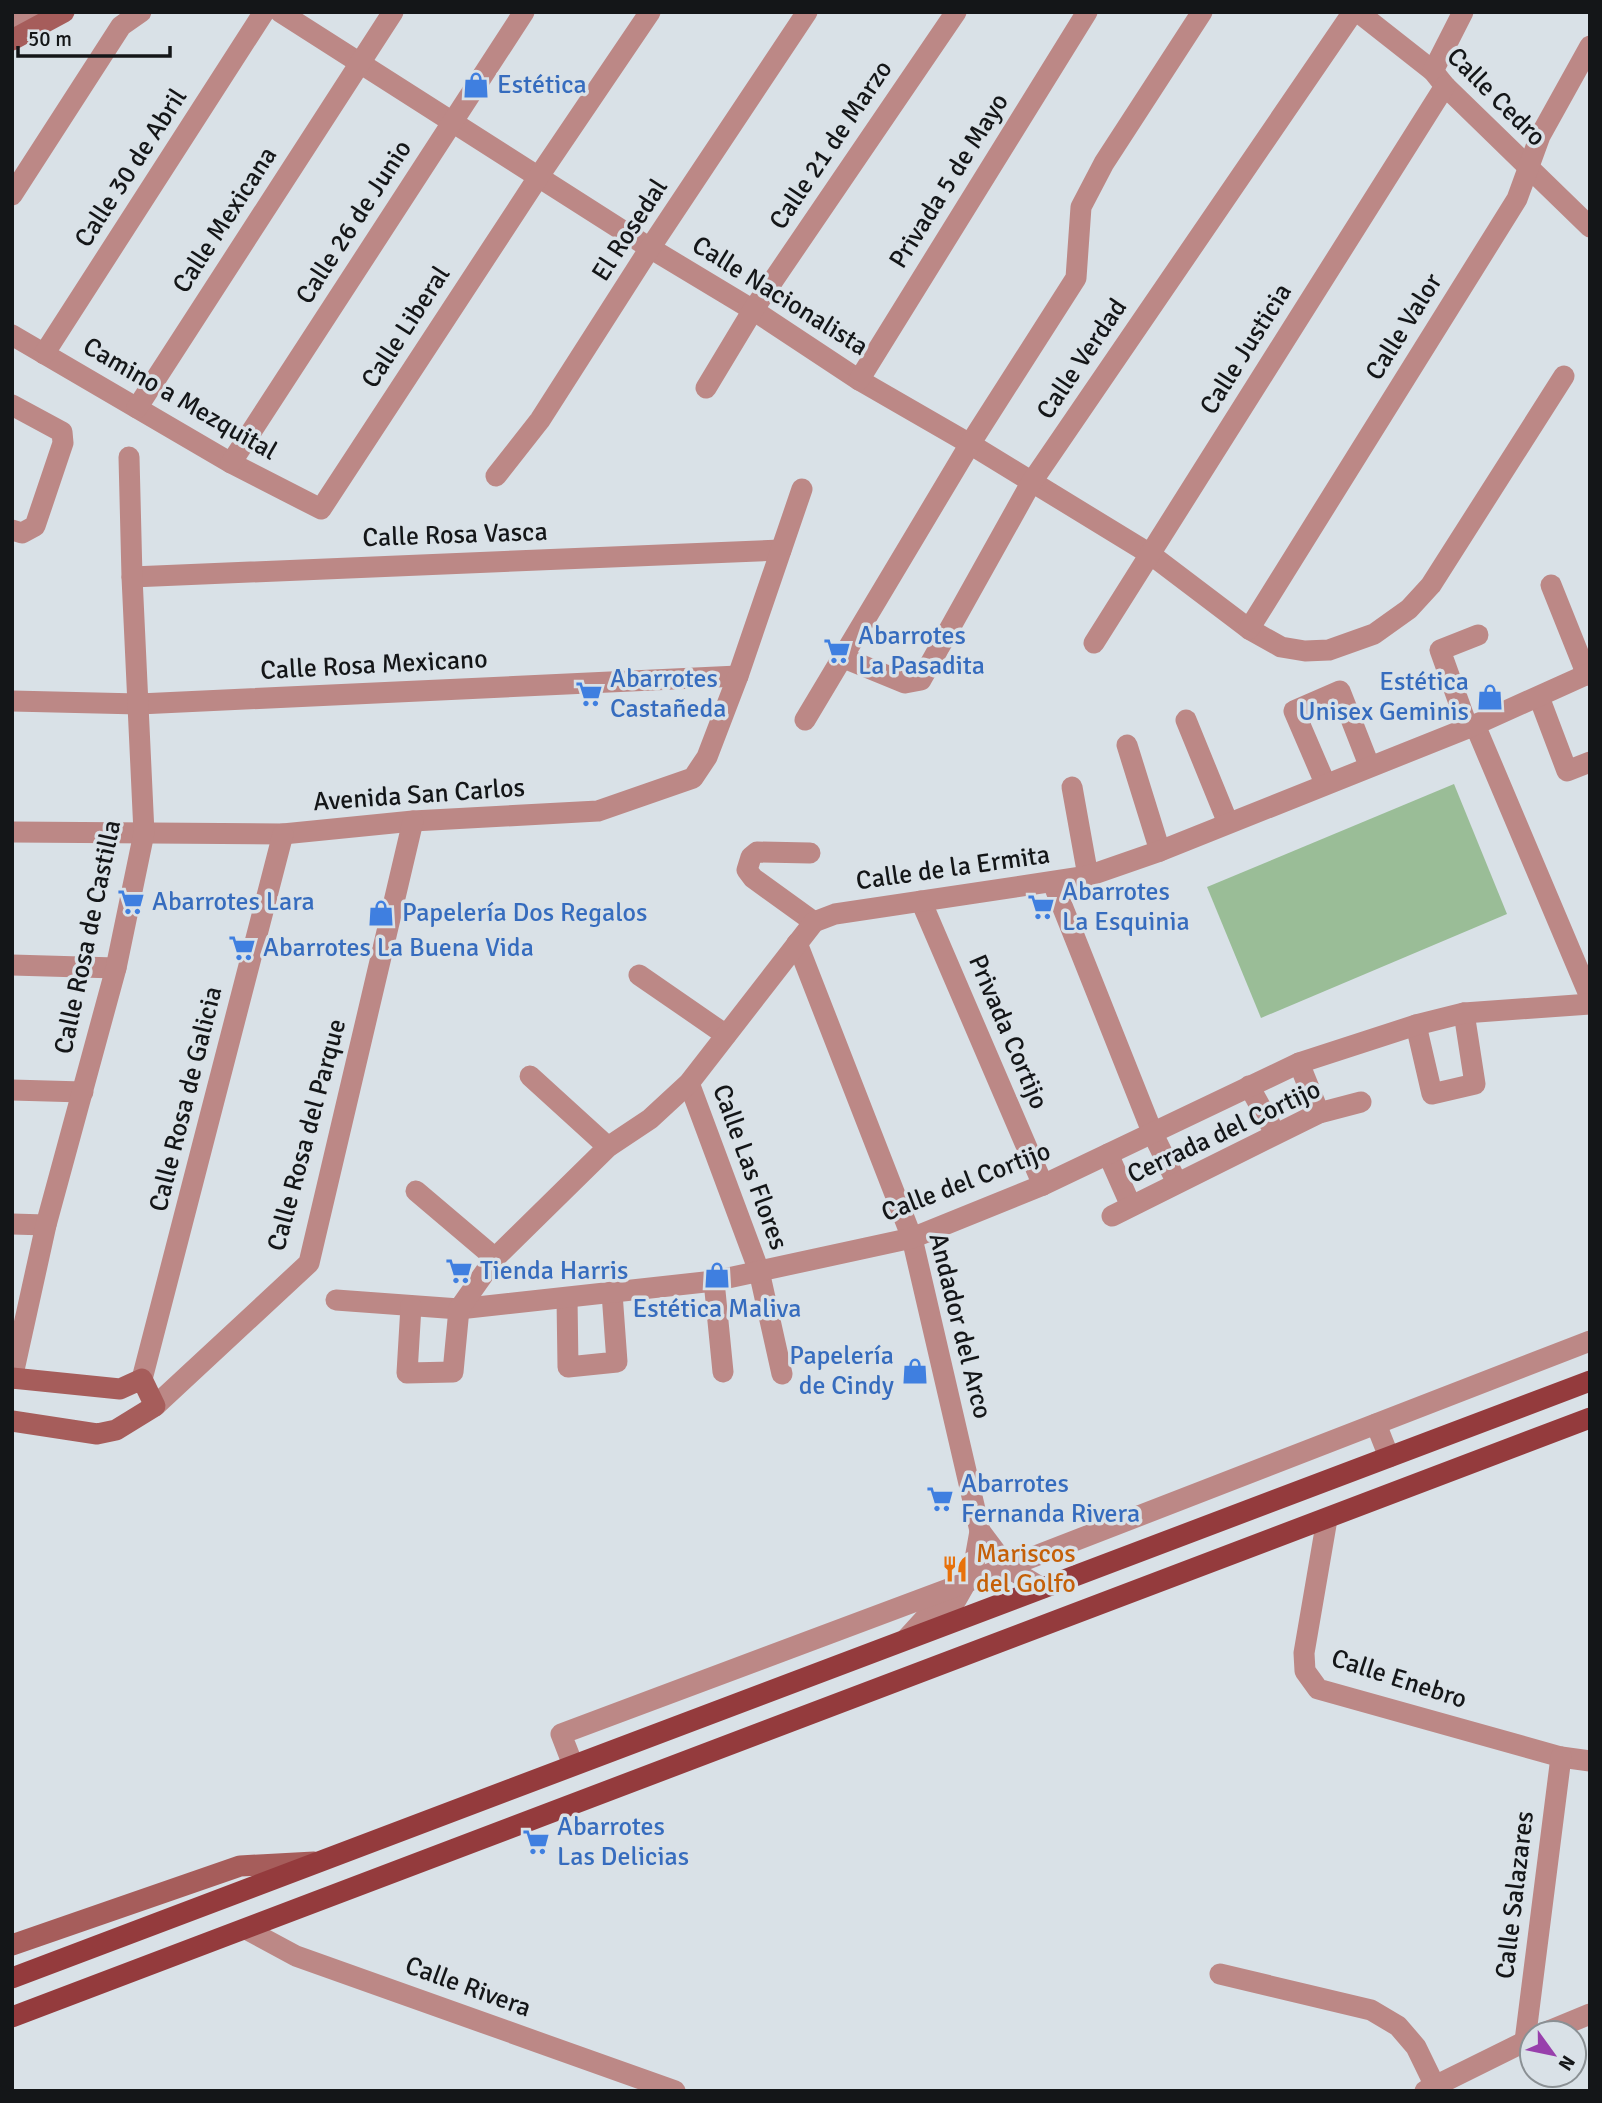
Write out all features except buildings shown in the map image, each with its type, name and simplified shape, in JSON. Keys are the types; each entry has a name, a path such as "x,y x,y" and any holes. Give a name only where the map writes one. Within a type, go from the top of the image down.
{"main road":[{"path":"12,1978 1590,1381"},
{"path":"12,2017 1590,1418"},
{"path":"907,1638 919,1674"},
{"path":"573,1765 589,1799"}],"street":[{"path":"12,40 64,12"},
{"path":"12,195 121,26 141,12"},
{"name":"Calle 30 de Abril","path":"44,354 264,12"},
{"name":"Calle Nacionalista","path":"280,12 859,380 1150,554 1249,629 1281,647 1305,651 1329,650 1374,634 1409,609 1431,585 1564,376"},
{"name":"Calle Mexicana","path":"137,408 393,12"},
{"name":"Calle 26 de Junio","path":"231,463 524,12"},
{"name":"Calle Liberal","path":"321,509 650,12"},
{"name":"El Rosedal","path":"496,475 540,419 807,12"},
{"name":"Calle 21 de Marzo","path":"706,388 752,310 956,12"},
{"name":"Privada 5 de Mayo","path":"859,380 1087,12"},
{"path":"805,720 970,444 1076,278 1081,207 1104,163 1202,12"},
{"name":"Calle Cedro","path":"1355,12 1439,78 1590,227"},
{"name":"Calle Verdad","path":"844,658 905,683 921,680 1031,483 1355,12"},
{"name":"Calle Justicia","path":"1094,643 1439,78 1464,12"},
{"path":"12,17 40,24"},
{"name":"Calle Valor","path":"1249,629 1517,199 1540,136 1590,46"},
{"name":"Camino a Mezquital","path":"12,335 231,463 321,509"},
{"path":"12,405 62,432 63,443 35,526 22,533 12,530"},
{"name":"Calle Rosa de Castilla","path":"12,1378 46,1225 116,968 144,833 129,457"},
{"path":"738,676 802,489"},
{"name":"Calle Rosa Vasca","path":"132,577 781,550"},
{"path":"1551,585 1588,674"},
{"path":"1478,635 1440,650 1590,997"},
{"name":"Calle de la Ermita","path":"814,922 835,914 1088,876 1160,851 1471,726 1588,674"},
{"name":"Calle Rosa Mexicano","path":"12,701 139,704 738,676"},
{"name":"Avenida San Carlos","path":"12,832 283,834 413,821 598,811 692,778 707,757 738,676"},
{"path":"1325,783 1294,711 1339,691 1369,765"},
{"path":"1539,697 1567,771 1590,762"},
{"path":"1186,720 1228,823"},
{"path":"1127,745 1160,851"},
{"path":"1072,787 1088,876"},
{"name":"Calle Rosa del Parque","path":"155,1406 309,1263 413,821"},
{"name":"Calle Rosa de Galicia","path":"142,1379 283,834"},
{"path":"411,1306 407,1373 453,1372 459,1309 495,1258 608,1147 650,1119 689,1083 814,922 753,878 747,870 751,857 757,852 810,853"},
{"path":"1053,883 1153,1134 1177,1183"},
{"name":"Privada Cortijo","path":"921,901 1044,1185"},
{"name":"Andador del Arco","path":"797,943 912,1238 980,1531 969,1581"},
{"path":"12,965 116,968"},
{"path":"639,975 726,1035"},
{"name":"Calle del Cortijo","path":"337,1300 459,1309 612,1293 714,1282 912,1238 1044,1185 1299,1063 1464,1013 1590,1004"},
{"path":"1416,1026 1432,1094 1475,1084 1464,1013"},
{"path":"1299,1063 1320,1113"},
{"path":"530,1076 608,1147"},
{"name":"Calle Las Flores","path":"689,1083 759,1271 782,1374"},
{"path":"1249,1086 1276,1133"},
{"path":"12,1090 83,1092"},
{"name":"Cerrada del Cortijo","path":"1112,1216 1276,1133 1320,1113 1362,1102"},
{"path":"1108,1154 1131,1206"},
{"path":"416,1191 495,1258"},
{"path":"12,1224 46,1225"},
{"path":"714,1282 723,1372"},
{"path":"567,1297 568,1367 617,1362 612,1293"},
{"path":"573,1765 561,1734 1007,1567 1590,1341"},
{"path":"12,1378 120,1389 142,1379 155,1406 116,1430 97,1434 12,1421"},
{"path":"1376,1424 1389,1457"},
{"path":"1290,1458 1302,1490"},
{"name":"Calle Enebro","path":"1327,1519 1304,1653 1305,1671 1318,1689 1561,1757 1590,1761"},
{"name":"Andador del Arco","path":"980,1531 1007,1567 1042,1588"},
{"path":"907,1638 928,1615 956,1600 969,1581"},
{"path":"750,1662 761,1693"},
{"path":"632,1706 644,1738"},
{"name":"Calle Salazares","path":"1536,2019 1561,1757"},
{"path":"12,1945 240,1866 320,1861"},
{"name":"Calle Rivera","path":"246,1929 296,1956 675,2091"},
{"path":"1220,1974 1371,2010 1398,2026 1416,2047 1429,2088 1518,2045"}],"green space":[{"path":"1454,784 1507,914 1261,1018 1207,887"}],"place":[{"name":"Estética","path":"476,85"},
{"name":"Abarrotes La Pasadita","path":"837,651"},
{"name":"Abarrotes Castañeda","path":"589,694"},
{"name":"Estética Unisex Geminis","path":"1490,697"},
{"name":"Abarrotes Lara","path":"131,902"},
{"name":"Abarrotes La Esquinia","path":"1041,907"},
{"name":"Papelería Dos Regalos","path":"381,913"},
{"name":"Abarrotes La Buena Vida","path":"242,948"},
{"name":"Tienda Harris","path":"459,1271"},
{"name":"Estética Maliva","path":"717,1275"},
{"name":"Papelería de Cindy","path":"915,1371"},
{"name":"Abarrotes Fernanda Rivera","path":"940,1499"},
{"name":"Mariscos del Golfo","path":"955,1569"},
{"name":"Abarrotes Las Delicias","path":"536,1842"}]}
